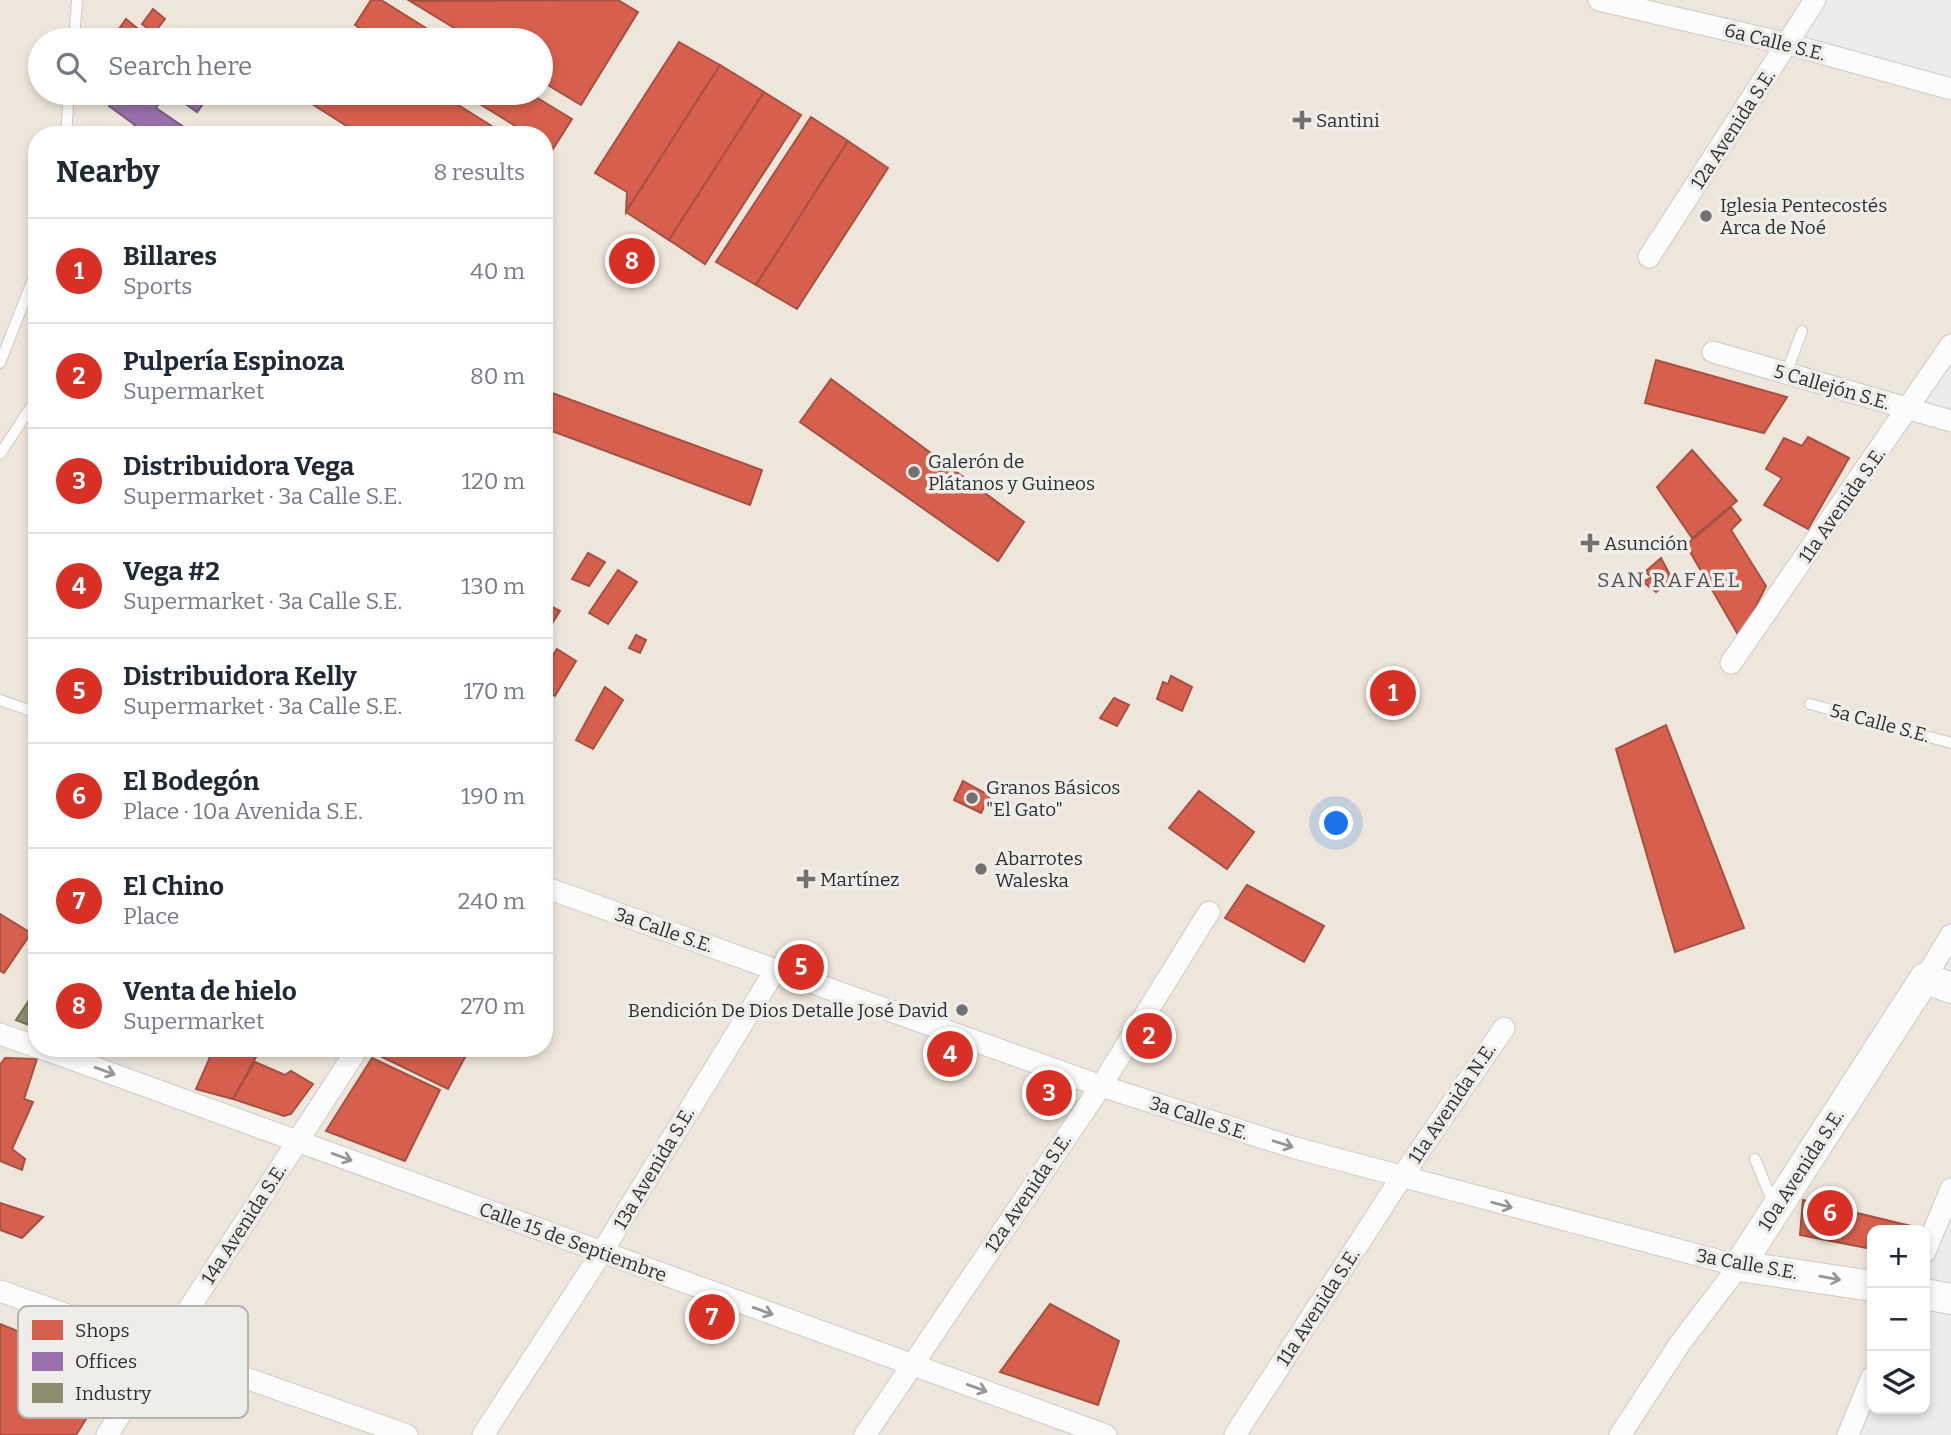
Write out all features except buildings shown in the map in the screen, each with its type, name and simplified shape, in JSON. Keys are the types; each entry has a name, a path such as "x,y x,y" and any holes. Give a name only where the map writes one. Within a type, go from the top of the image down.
{"street":[{"name":"6a Calle S.E.","path":"1599,0 1788,44 1951,89"},
{"name":"12a Avenida S.E.","path":"1649,257 1815,0"},
{"name":"11a Avenida S.E.","path":"1731,663 1909,410 1951,345"},
{"name":"5 Callejón S.E.","path":"1713,352 1951,421"},
{"name":"3a Calle S.E.","path":"553,890 1101,1086 1401,1178 1738,1266 1867,1285"},
{"name":"12a Avenida S.E.","path":"865,1435 1101,1086 1209,912"},
{"name":"10a Avenida S.E.","path":"1620,1435 1681,1342 1738,1266 1938,983 1951,935"},
{"name":"13a Avenida S.E.","path":"483,1435 602,1252 776,969"},
{"name":"11a Avenida N.E.","path":"1401,1178 1504,1028"},
{"name":"Calle 15 de Septiembre","path":"0,1034 28,1043"},
{"name":"Calle 15 de Septiembre","path":"67,1057 1106,1435"},
{"name":"14a Avenida S.E.","path":"188,1306 225,1242 299,1141 352,1057"},
{"name":"11a Avenida S.E.","path":"1235,1435 1401,1178"},
{"path":"1930,1240 1951,1189"},
{"path":"0,1291 42,1306"},
{"path":"1930,1295 1951,1299"},
{"path":"248,1379 407,1435"},
{"path":"1848,1435 1867,1389"},
{"name":"14a Avenida S.E.","path":"107,1435 118,1418"}],"lane":[{"path":"75,28 77,0"},
{"path":"67,126 68,105"},
{"path":"0,363 28,292"},
{"path":"1786,374 1801,331"},
{"path":"0,454 28,412"},
{"path":"0,701 28,710"},
{"name":"5a Calle S.E.","path":"1810,704 1951,743"},
{"path":"1755,1159 1776,1209"}],"shaded area":[{"path":"0,0 1815,0 1788,44 1951,88 1951,345 1909,409 1951,421 1951,935 1926,978 1951,988 1951,1189 1928,1225 1867,1225 1867,1389 1848,1435 0,1435"}],"place":[{"name":"Santini","path":"1302,120"},
{"name":"Iglesia Pentecostés Arca de Noé","path":"1706,216"},
{"name":"Venta de hielo","path":"632,261"},
{"name":"Galerón de Plátanos y Guineos","path":"914,472"},
{"name":"Asunción","path":"1590,543"},
{"name":"Billares","path":"1393,693"},
{"name":"Granos Básicos \"El Gato\"","path":"972,798"},
{"name":"Abarrotes Waleska","path":"981,869"},
{"name":"Martínez","path":"806,879"},
{"name":"Distribuidora Kelly","path":"801,967"},
{"name":"Bendición De Dios Detalle José David","path":"962,1010"},
{"name":"Pulpería Espinoza","path":"1149,1036"},
{"name":"Vega #2","path":"950,1054"},
{"name":"Distribuidora Vega","path":"1049,1093"},
{"name":"El Bodegón","path":"1830,1213"},
{"name":"El Chino","path":"712,1317"}],"district":[{"name":"SAN RAFAEL","path":"1669,580"}]}
